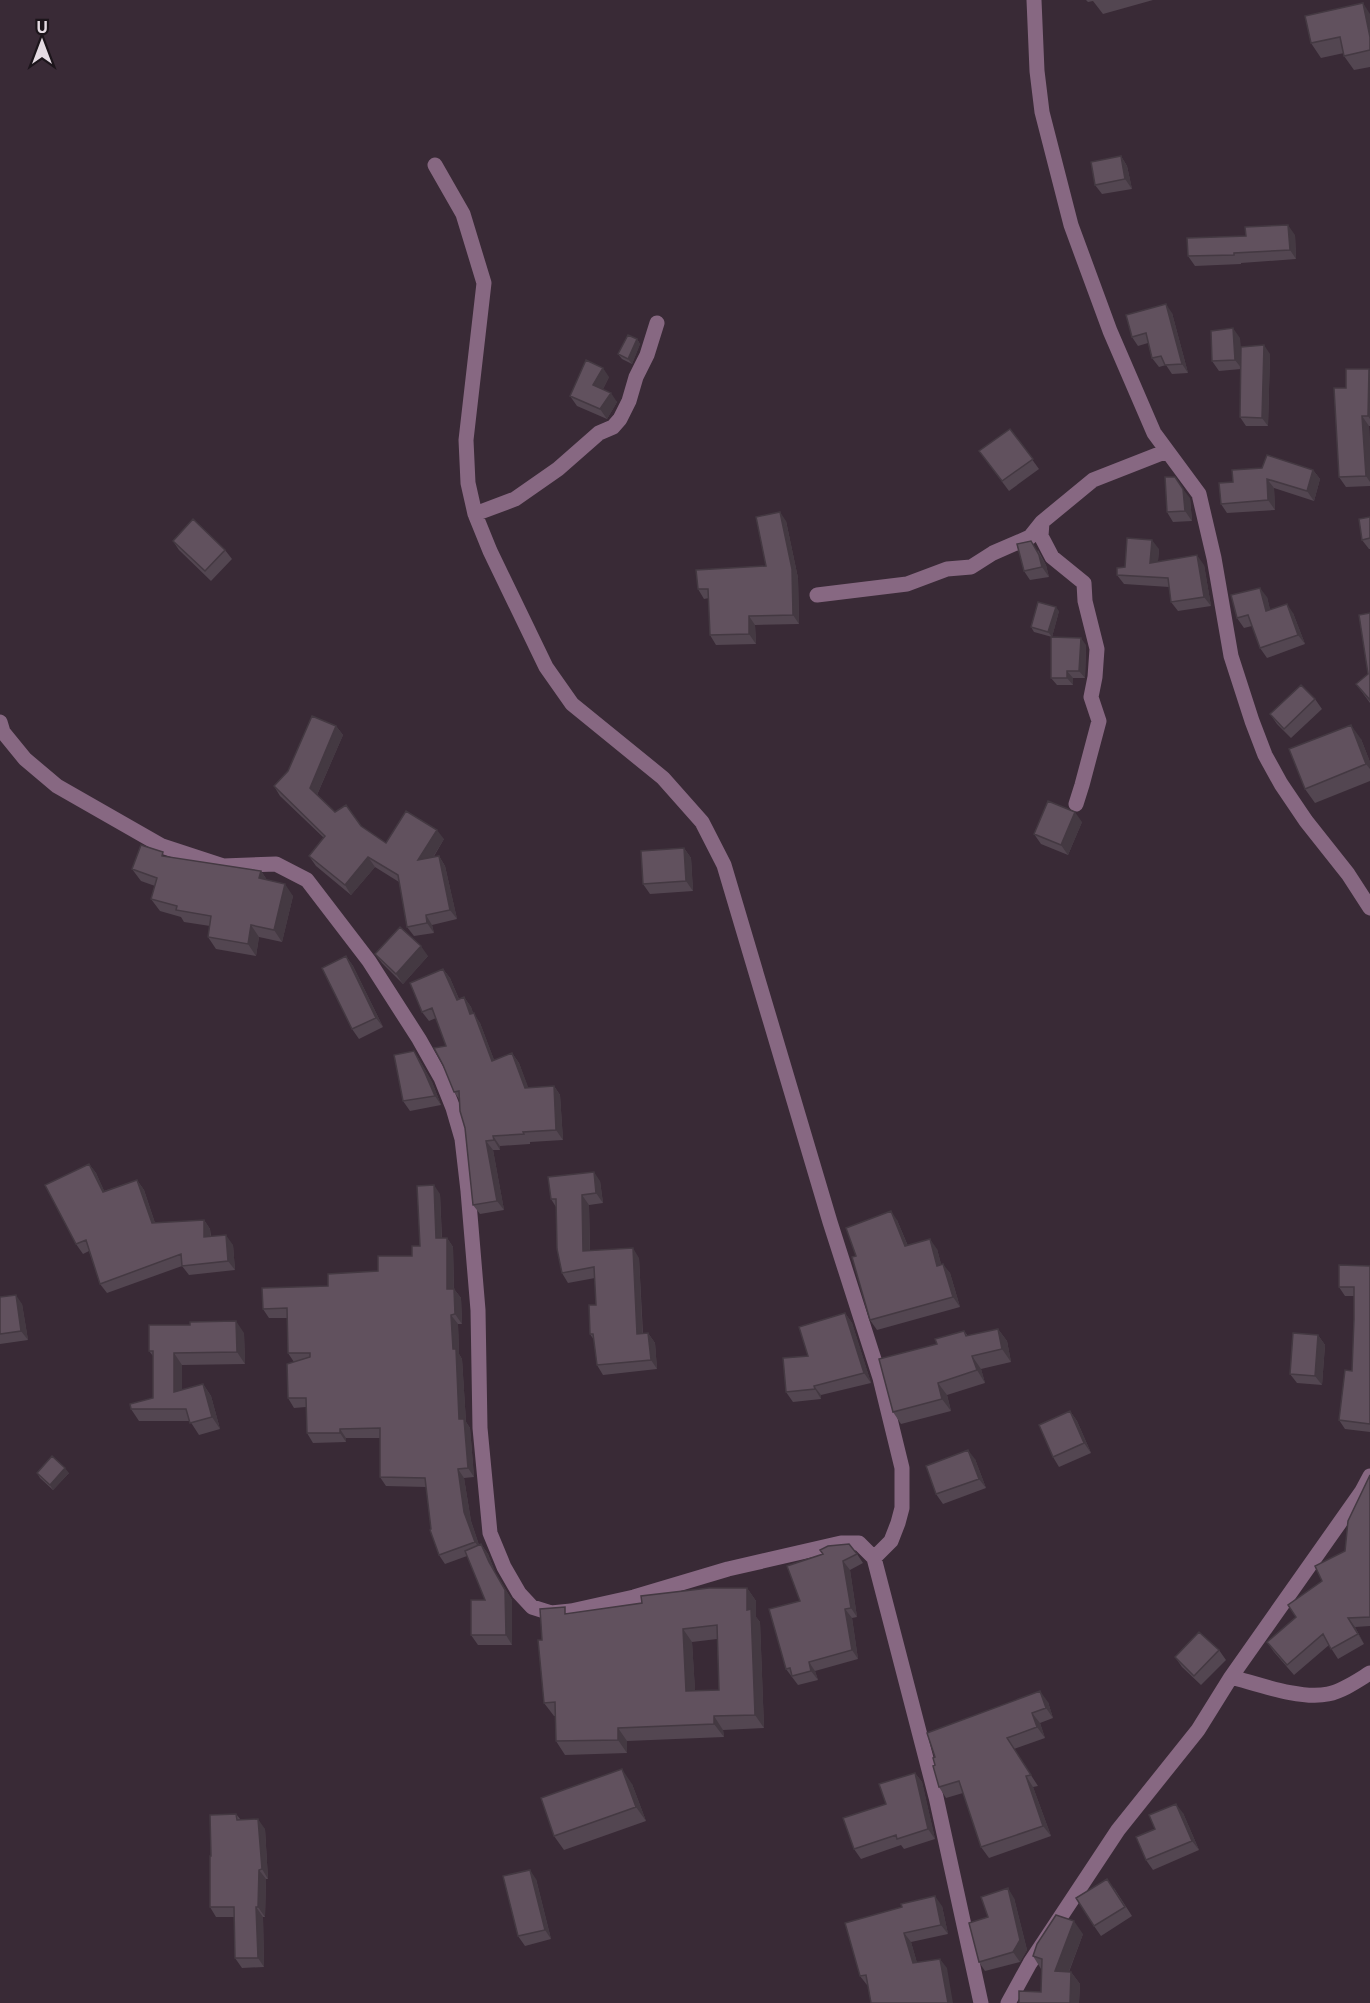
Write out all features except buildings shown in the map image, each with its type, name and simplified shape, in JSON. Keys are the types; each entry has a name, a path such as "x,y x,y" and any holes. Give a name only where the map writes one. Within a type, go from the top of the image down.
{"street":[{"path":"1034,0 1037,71 1042,112 1071,225 1110,331 1154,433 1199,494 1214,558 1231,656 1252,721 1265,755 1306,821 1348,874 1370,908"},
{"path":"435,165 463,214 484,283 466,440 468,483 475,514 490,551 546,668 572,704 663,778 702,822 724,865 834,1233 880,1378 902,1468 902,1508 898,1523 891,1541 874,1558"},
{"path":"475,514 515,500 599,433 613,427 620,419 629,400 657,323"},
{"path":"817,595 907,584 947,568 971,567 993,553 1030,537 1042,522 1093,480 1167,451"},
{"path":"1042,522 1041,536 1052,556 1084,583 1085,601 1097,649 1091,697 1099,721 1076,804"},
{"path":"0,722 3,732 26,759 57,786 162,846 223,866 276,864 307,880 369,961 419,1039 441,1078 462,1139 478,1310 480,1428 490,1533 504,1568 519,1593 532,1607 551,1612 571,1611 634,1597 728,1569 841,1544 859,1544 874,1558 936,1797 981,2003"},
{"path":"1008,2003 1030,1963 1119,1830 1198,1730 1231,1677 1362,1491 1370,1476"},
{"path":"1231,1677 1292,1692 1327,1695 1339,1691 1370,1673"}]}
